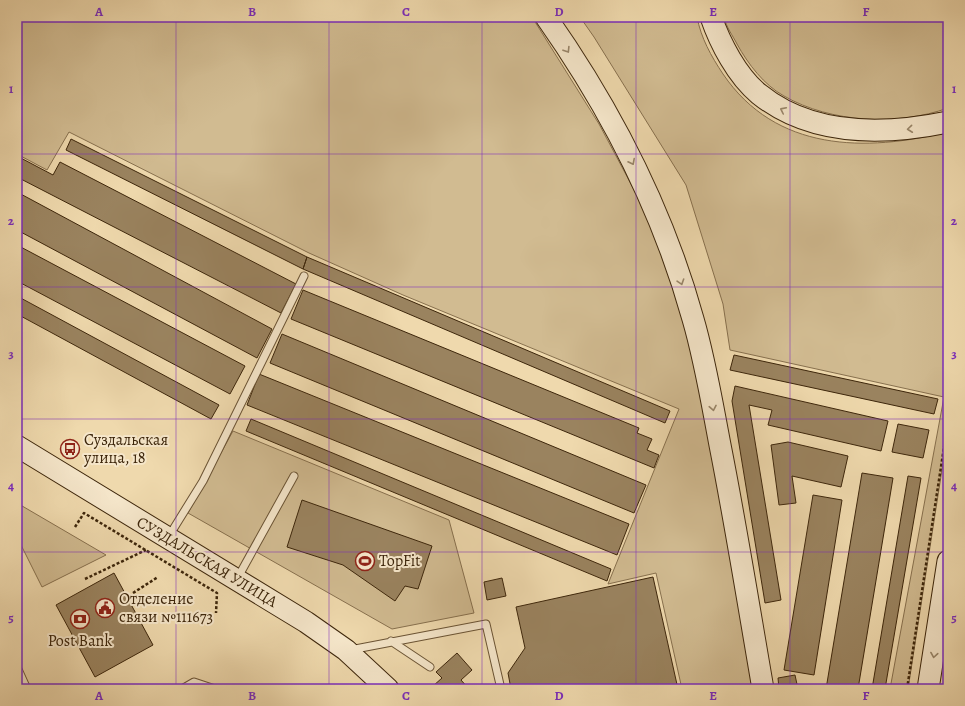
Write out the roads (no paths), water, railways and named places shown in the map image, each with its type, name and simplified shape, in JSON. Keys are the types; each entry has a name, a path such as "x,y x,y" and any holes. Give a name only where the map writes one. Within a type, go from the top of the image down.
{"main road":[{"path":"546,17 608,117 648,192 673,256 693,318 708,379 735,519 763,689"},
{"path":"711,17 720,42 737,68 758,93 780,110 809,120 841,128 877,132 913,129 948,122"},
{"name":"СУЗДАЛЬСКАЯ УЛИЦА","path":"17,446 306,622 346,650 388,689"},
{"path":"928,689 948,561"}],"lane":[{"path":"168,538 202,481 304,276"},
{"path":"236,580 294,476"},
{"path":"346,650 486,624 501,689"},
{"path":"391,641 430,666"},
{"path":"17,667 27,689"},
{"path":"182,689 194,682 215,689"}],"place":[{"name":"Суздальская улица, 18","path":"70,449"},
{"name":"TopFit","path":"365,561"},
{"name":"Отделение связи №111673","path":"105,608"},
{"name":"Post Bank","path":"80,619"}]}
